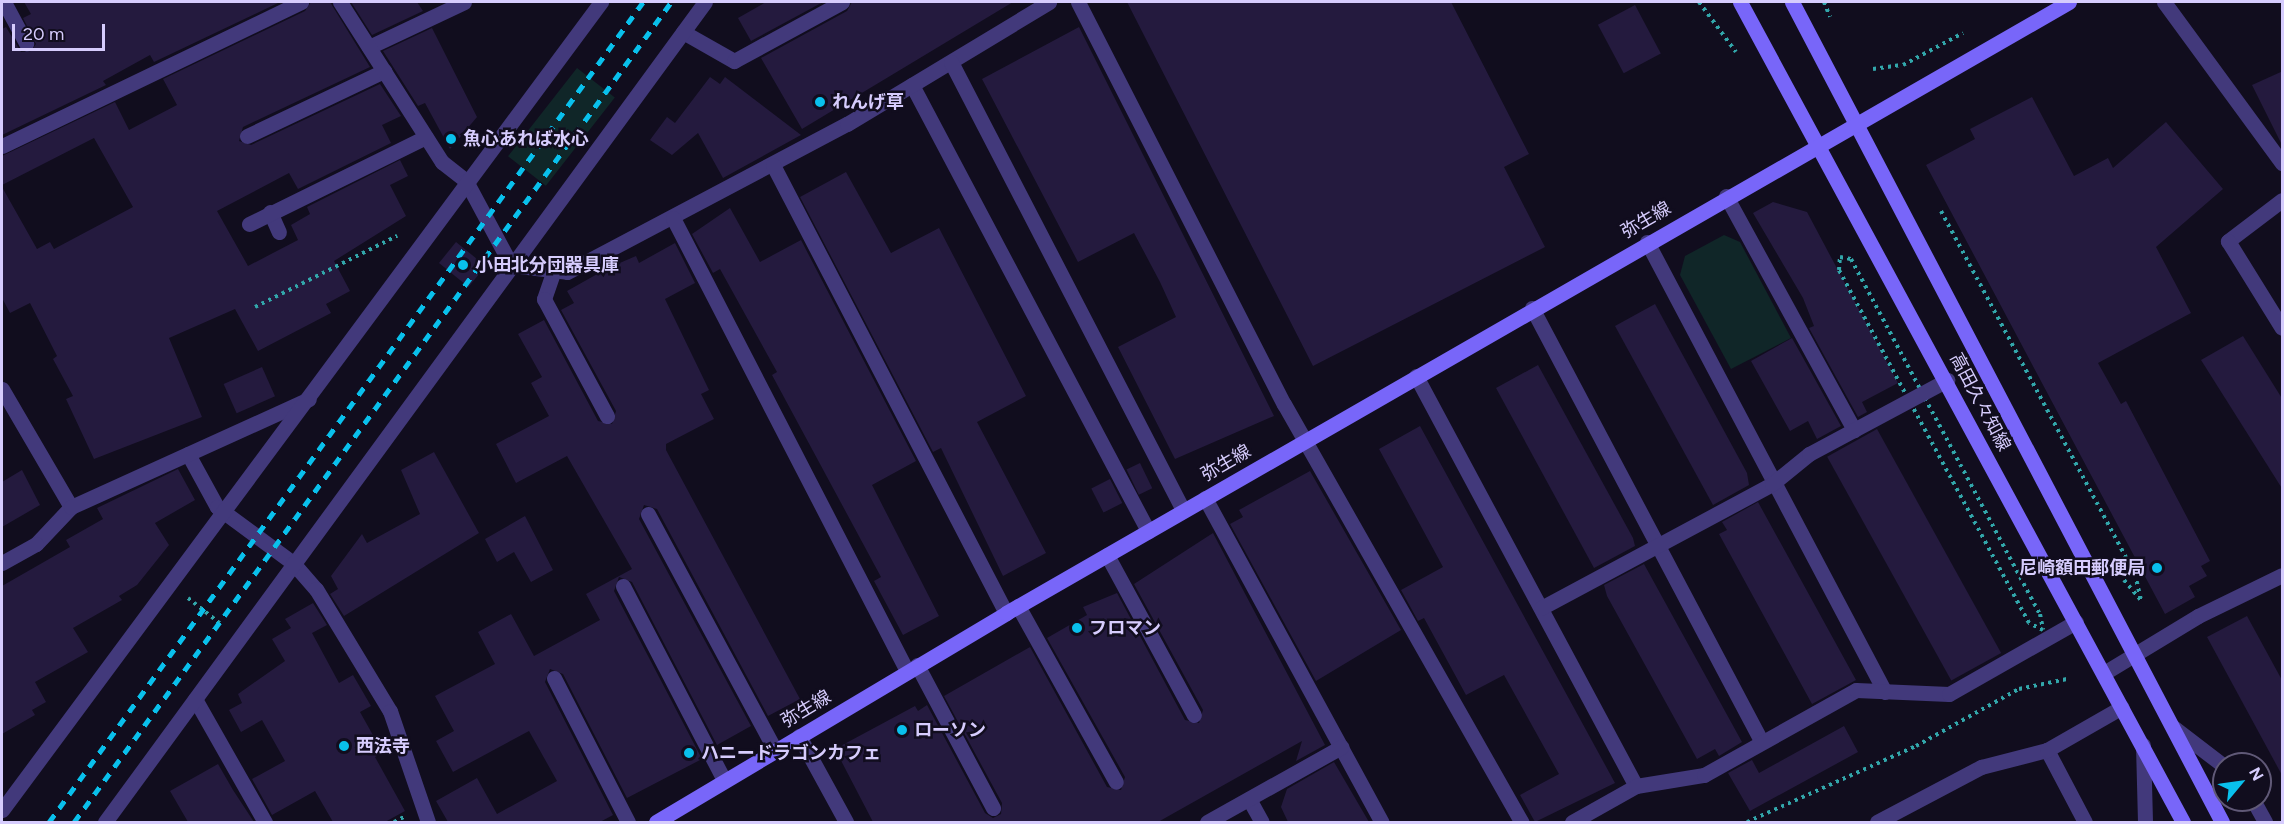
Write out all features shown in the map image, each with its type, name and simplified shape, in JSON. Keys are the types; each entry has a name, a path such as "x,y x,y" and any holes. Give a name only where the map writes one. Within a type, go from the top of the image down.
{"main road":[{"name":"高田久々知線","path":"1740,2 1947,380 2183,822"},
{"name":"高田久々知線","path":"1792,2 2222,822"},
{"name":"弥生線","path":"656,822 912,668 1726,196 2048,6 2069,2"}],"street":[{"path":"4,2 26,43"},
{"path":"2,146 301,2"},
{"path":"339,2 441,162 466,181 511,265"},
{"path":"369,47 464,2"},
{"path":"2,810 312,398 466,181 601,2"},
{"path":"105,822 705,2"},
{"path":"682,32 734,61 842,2"},
{"path":"511,265 567,272 773,165 912,86 1049,2"},
{"path":"1078,2 1284,404 1308,438 1521,822"},
{"path":"2164,2 2283,163"},
{"path":"951,62 1183,510"},
{"path":"247,136 384,71"},
{"path":"912,86 1148,531"},
{"path":"249,224 426,137"},
{"path":"773,165 1012,610 1116,782"},
{"path":"1726,196 1854,430"},
{"path":"2283,200 2228,241 2283,328"},
{"path":"270,212 279,232"},
{"path":"673,218 912,668 993,808"},
{"path":"1647,242 1772,484 1885,692"},
{"path":"554,270 544,299 607,417"},
{"path":"1532,308 1762,742"},
{"path":"1416,376 1636,786"},
{"path":"1541,608 1772,484 1809,454 1947,380"},
{"path":"2,389 71,507"},
{"path":"2,563 36,544 71,507 312,398"},
{"path":"188,454 217,507 226,511 293,563 316,589 390,711 429,822"},
{"path":"1205,498 1382,822"},
{"path":"648,514 775,750"},
{"path":"1107,555 1194,715"},
{"path":"2104,673 2134,653 2283,575"},
{"path":"623,586 724,780"},
{"path":"1572,822 1636,786 1704,775 1856,690 1949,694 2076,622"},
{"path":"554,678 628,822"},
{"path":"195,699 265,822"},
{"path":"1877,822 1981,767 2047,750 2122,707"},
{"path":"2173,727 2212,757"},
{"path":"799,735 846,822"},
{"path":"2143,745 2145,822"},
{"path":"1207,822 1341,747"},
{"path":"2047,750 2085,822"},
{"path":"1249,799 1262,822"}],"path":[{"path":"1699,2 1736,52"},
{"path":"1824,2 1830,18"},
{"path":"1873,69 1903,65 1972,28"},
{"path":"1941,211 2135,574 2141,600"},
{"path":"255,307 408,230"},
{"path":"1915,397 1851,259 1840,257 1839,270 1915,397 2043,630 2029,623 1915,397"},
{"path":"171,585 239,638"},
{"path":"1747,822 1916,746 2019,689 2067,679"}],"green space":[{"path":"577,68 615,98 546,186 508,156"},
{"path":"1724,235 1740,242 1791,338 1731,369 1680,275 1685,256"}],"building":[{"path":"24,2 280,2 154,62 150,55 103,81 106,85 2,135 2,29 6,27 21,52 31,51 36,44 23,18 31,14"},
{"path":"311,2 330,2 370,67 243,127 239,141 251,145 380,84 401,116 382,125 391,143 298,189 289,173 217,211 248,266 298,240 291,225 310,214 307,207 400,160 408,176 390,185 406,216 334,261 350,291 326,304 331,313 258,351 235,309 169,338 202,417 94,459 66,399 73,396 53,359 57,356 30,303 10,313 2,298 2,187 37,249 50,242 54,249 133,207 94,138 2,185 2,156 115,102 129,130 177,105 163,79 305,11"},
{"path":"351,2 417,2 423,11 372,35"},
{"path":"766,2 823,2 751,41 738,18"},
{"path":"852,2 1013,2 802,129 761,58 847,11"},
{"path":"1127,2 1451,2 1529,154 1504,167 1545,247 1313,366"},
{"path":"1635,5 1661,54 1624,73 1598,25"},
{"path":"1079,27 1274,416 1175,459 1118,347 1176,317 1160,282 1134,233 1078,262 982,79"},
{"path":"432,28 477,117 450,149 425,103 418,106 383,51"},
{"path":"2283,71 2283,147 2252,85"},
{"path":"710,77 720,84 725,77 801,135 723,178 698,133 672,155 650,140 667,117 675,123"},
{"path":"2032,97 2074,176 2108,158 2113,168 2166,122 2223,189 2156,247 2191,313 2098,363 2121,404 2126,401 2210,561 2201,566 2207,576 2189,586 2195,597 2165,614 1926,165 1975,139 1970,129"},
{"path":"846,172 891,253 939,228 1026,396 977,422 1046,553 1003,576 941,448 933,452 800,197"},
{"path":"1773,202 1807,212 1898,383 1862,402 1867,412 1858,417 1809,328 1814,326 1803,298 1753,213"},
{"path":"730,208 760,262 801,240 916,461 872,485 939,616 903,635 874,581 881,577 772,375 777,372 720,269 713,273 692,234"},
{"name":"小田北分団器具庫","path":"456,242 486,266 469,287 439,263"},
{"path":"675,243 695,283 665,299 709,390 701,394 714,419 666,444 666,450 800,699 768,716 657,509 644,505 639,519 751,726 717,745 632,582 619,577 614,591 702,759 627,798 563,674 550,669 545,682 613,815 600,822 448,822 436,801 477,778 497,814 557,781 529,731 453,772 436,741 454,731 435,696 495,664 478,632 511,614 534,656 600,620 586,594 632,569 567,456 516,483 496,444 549,416 531,383 542,377 518,334 544,320 598,421 612,424 616,411 561,310 574,303 567,291 608,268 636,256 639,263"},
{"path":"1655,304 1747,473 1749,485 1713,505 1615,326"},
{"path":"2243,336 2283,400 2283,490 2201,360"},
{"path":"1792,338 1841,426 1817,439 1808,421 1790,431 1751,361"},
{"path":"1538,365 1633,538 1635,546 1594,568 1496,388"},
{"path":"262,367 275,396 237,413 224,384"},
{"path":"1420,426 1615,783 1535,822 1520,795 1559,774 1504,675 1466,695 1424,618 1418,621 1401,590 1443,567 1379,449"},
{"path":"1877,429 2001,653 1951,681 1827,457"},
{"path":"434,452 479,533 344,616 330,594 338,589 331,576 362,534 367,543 420,514 401,470"},
{"path":"1140,463 1152,488 1139,495 1127,470"},
{"path":"178,469 195,500 155,523 169,545 137,585 119,596 122,600 73,628 88,652 35,682 46,702 32,710 35,715 2,734 2,586 70,547 66,540 103,519 97,508"},
{"path":"22,470 40,505 2,527 2,482"},
{"path":"1310,471 1401,630 1316,681 1230,524 1243,517 1239,510"},
{"path":"1110,479 1122,503 1104,513 1091,489"},
{"path":"1758,502 1856,680 1812,704 1719,534 1727,530 1722,522"},
{"path":"525,516 553,570 531,582 514,552 497,562 485,539"},
{"path":"1213,533 1325,745 1296,761 1302,741 1158,822 873,822 835,749 915,706 918,711 927,705 985,813 993,818 1001,814 1002,803 944,696 1030,647 1107,787 1121,790 1125,777 1047,638 1087,615 1083,607 1117,593 1185,720 1199,723 1203,710 1134,584"},
{"path":"1644,564 1742,742 1719,756 1715,749 1697,759 1607,596 1604,585"},
{"path":"313,603 327,625 312,633 339,683 353,675 371,706 360,712 383,753 375,757 405,811 385,822 333,822 315,791 272,815 252,779 285,761 262,720 241,732 229,710 242,703 238,694 285,661 272,639 291,628 285,619"},
{"path":"2247,616 2283,682 2283,777 2272,757 2272,752 2269,752 2207,637"},
{"path":"1844,726 1858,752 1750,811 1728,773 1752,760 1759,773"},
{"path":"1334,762 1369,822 1288,822 1281,807 1287,789"},
{"path":"218,764 254,822 188,822 170,791"}],"railway":[{"path":"49,822 643,2"},
{"path":"74,822 671,2"}],"place":[{"name":"れんげ草","path":"820,102"},
{"name":"魚心あれば水心","path":"451,139"},
{"name":"小田北分団器具庫","path":"463,265"},
{"name":"尼崎額田郵便局","path":"2157,568"},
{"name":"フロマン","path":"1077,628"},
{"name":"ローソン","path":"902,730"},
{"name":"西法寺","path":"344,746"},
{"name":"ハニードラゴンカフェ","path":"689,753"}]}
